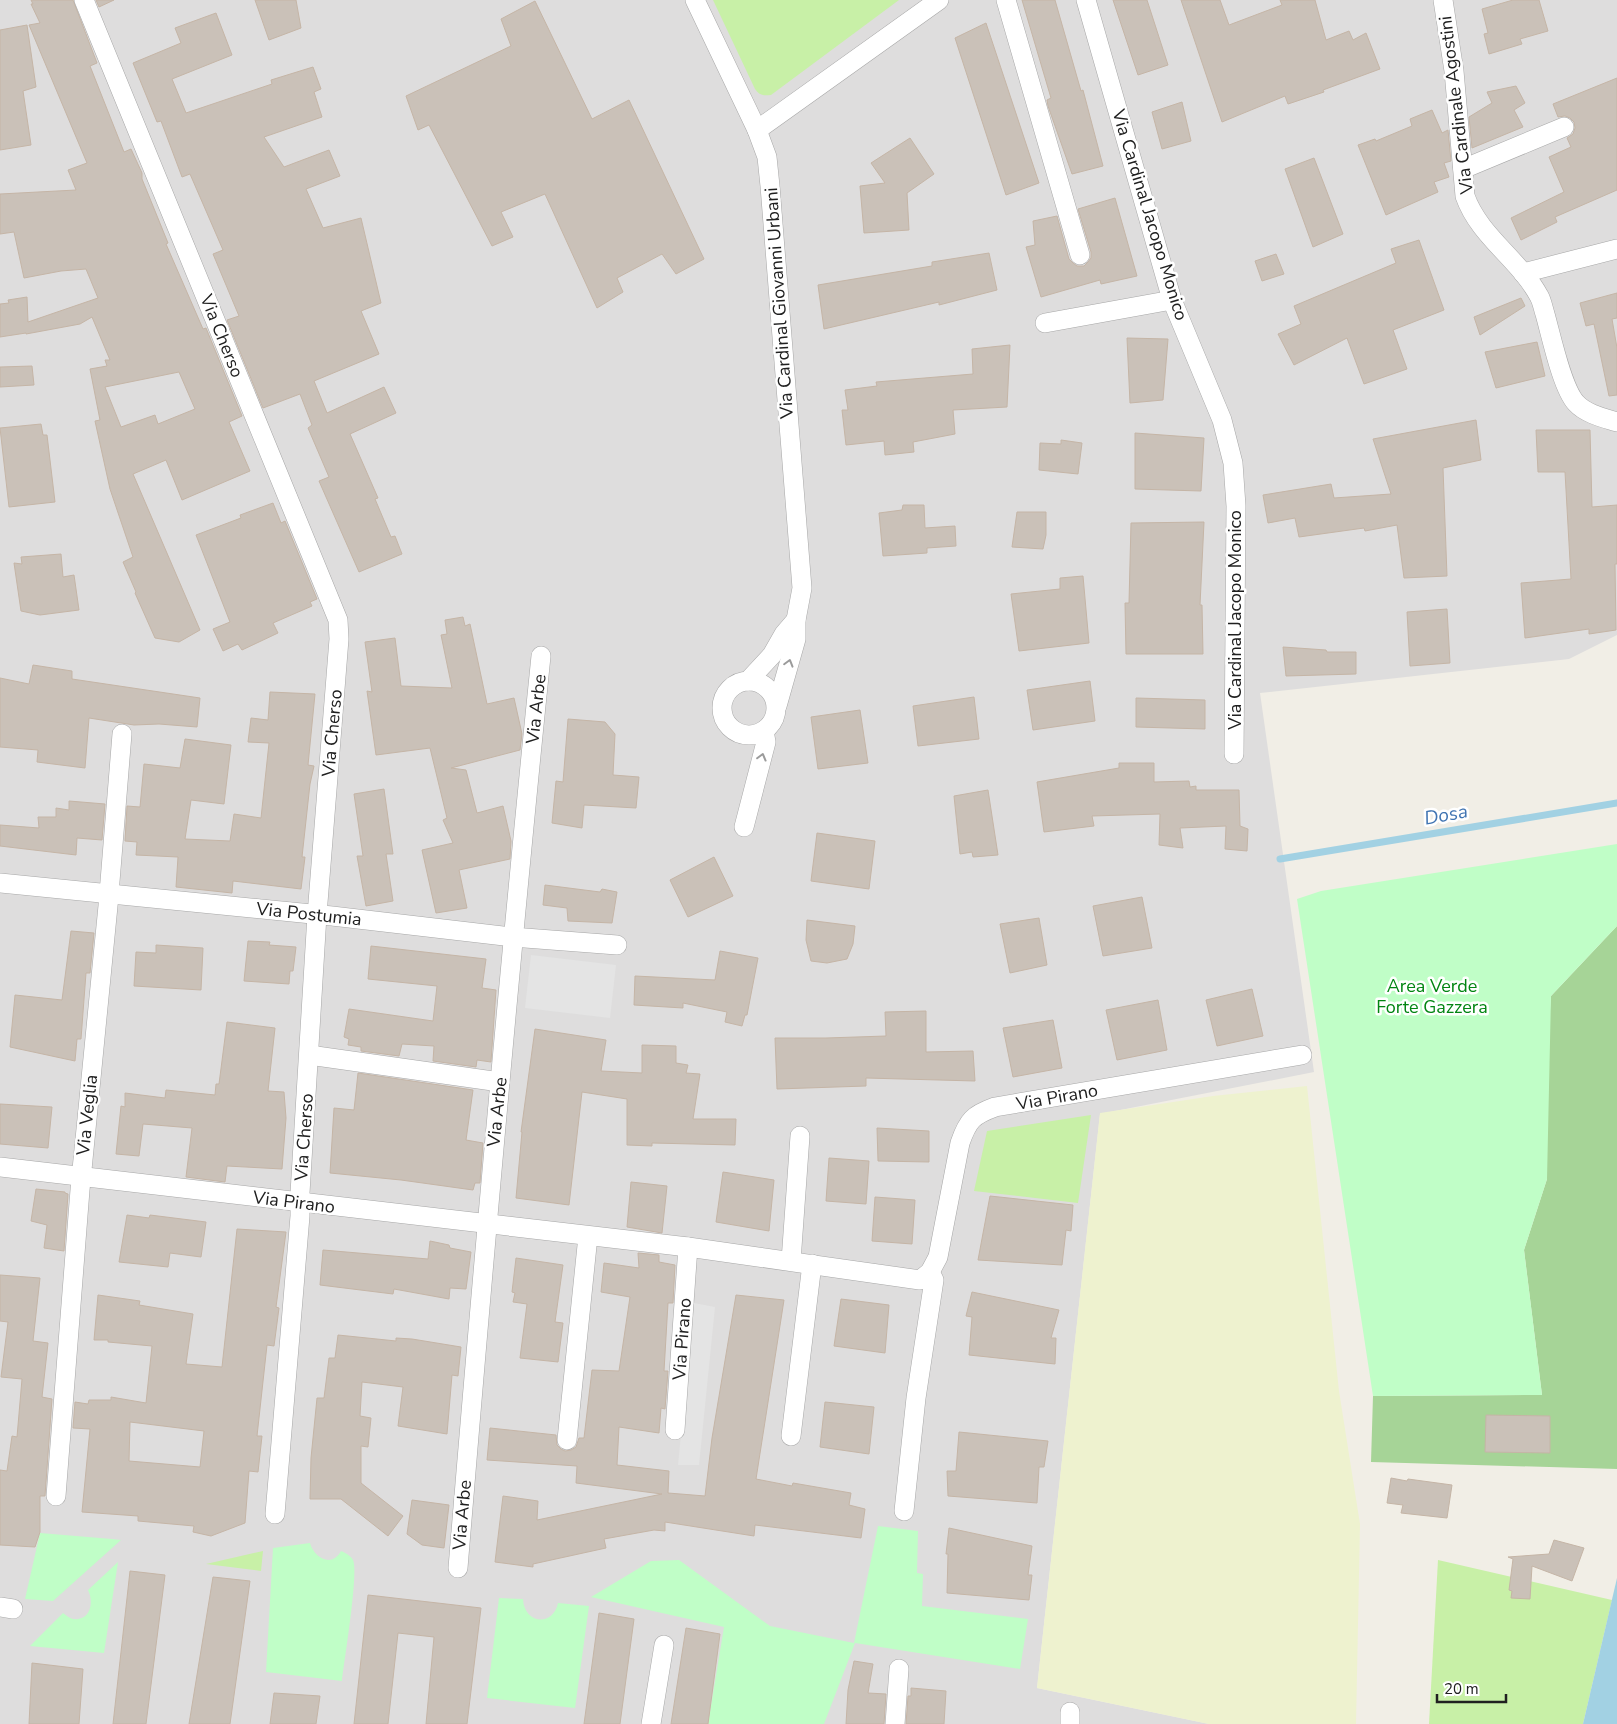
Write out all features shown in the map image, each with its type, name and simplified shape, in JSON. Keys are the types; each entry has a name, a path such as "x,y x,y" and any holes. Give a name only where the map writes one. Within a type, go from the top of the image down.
{"street":[{"name":"Via Cherso","path":"84,0 338,620 339,639 317,914 300,1216 275,1514"},
{"name":"Via Cardinal Giovanni Urbani","path":"695,0 757,130 766,157 770,186 802,588 796,620 796,639 776,706"},
{"path":"757,130 939,0"},
{"path":"1006,0 1080,255"},
{"name":"Via Cardinal Jacopo Monico","path":"1086,0 1172,300 1222,420 1233,463 1236,506 1234,754"},
{"name":"Via Cardinale Agostini","path":"1443,0 1454,71 1465,196 1471,212 1523,273 1540,297 1567,389 1576,404 1594,415 1617,422"},
{"path":"1463,169 1564,127"},
{"path":"1523,273 1617,249"},
{"path":"1045,323 1172,300"},
{"path":"748,681 772,655 784,634 796,620"},
{"name":"Via Arbe","path":"458,1568 512,936 541,656"},
{"path":"748,681 766,686 773,695 776,706 777,711 773,722 764,731 756,735 741,734 733,730 726,723 722,705 725,696 731,688 739,683 748,681"},
{"path":"744,827 766,742 764,731"},
{"name":"Via Veglia","path":"56,1496 81,1177 122,734"},
{"name":"Via Postumia","path":"0,883 317,914 512,936 617,945"},
{"path":"309,1055 500,1082"},
{"name":"Via Pirano","path":"0,1167 688,1247 920,1280 930,1272 938,1257 960,1143 965,1127 974,1117 995,1108 1302,1055"},
{"path":"791,1261 800,1136"},
{"path":"567,1440 588,1236"},
{"name":"Via Pirano","path":"675,1430 688,1247"},
{"path":"791,1436 812,1264"},
{"name":"Via Pirano","path":"904,1511 916,1398 934,1280 930,1272"},
{"path":"651,1724 664,1645"},
{"path":"895,1724 899,1669"}],"shaded area":[{"path":"0,0 1617,0 1617,635 1569,659 1260,693 1314,1072 1100,1114 1037,1688 1209,1724 0,1724"},
{"path":"531,955 616,965 610,1018 525,1008"},
{"path":"694,1303 715,1307 699,1465 678,1465"}],"green space":[{"path":"713,0 899,0 771,95 766,95 760,94 755,89"},
{"name":"Area Verde Forte Gazzera","path":"1617,844 1617,926 1551,996 1547,1179 1524,1250 1542,1395 1373,1396 1297,899 1321,891"},
{"path":"1617,926 1617,1469 1371,1462 1373,1396 1542,1395 1524,1250 1547,1179 1541,1136 1551,996"},
{"path":"1307,1086 1339,1391 1360,1524 1356,1724 1209,1724 1037,1688 1100,1113 1213,1096"},
{"path":"1091,1115 1078,1203 974,1191 987,1131"},
{"path":"878,1526 918,1531 917,1573 923,1574 922,1606 1028,1619 1020,1669 855,1643 824,1724 708,1724 724,1627 591,1597 651,1561 679,1560 770,1626 854,1643"},
{"path":"40,1533 121,1540 53,1601 25,1599"},
{"path":"310,1543 315,1553 324,1559 333,1559 341,1551 353,1560 353,1599 342,1681 266,1672 273,1548"},
{"path":"263,1551 261,1571 206,1564"},
{"path":"1438,1560 1612,1600 1583,1724 1429,1724"},
{"path":"118,1562 104,1653 30,1646 63,1613 73,1619 84,1617 90,1610 91,1605 88,1590"},
{"path":"499,1598 523,1599 528,1614 533,1618 539,1619 551,1616 558,1603 589,1606 575,1708 487,1698"}],"water":[{"path":"1617,1578 1617,1724 1583,1724"}],"building":[{"path":"31,0 73,0 97,63 90,66 124,152 131,149 142,173 142,179 168,243 166,244 203,329 206,328 242,416 229,422 250,471 182,500 166,460 133,474 200,630 179,642 155,638 123,562 133,557 110,489 95,421 100,420 90,369 107,366 105,360 110,360 92,317 80,324 0,337 0,304 9,303 8,300 27,297 28,322 98,298 86,269 61,271 24,278 14,232 0,234 0,194 76,190 68,170 87,163 29,25 40,23 31,4 33,4","holes":["179,372 195,409 158,424 155,415 121,427 105,387"]},
{"path":"96,0 114,0 99,7"},
{"path":"255,0 296,0 301,28 269,40"},
{"path":"1022,0 1055,0 1081,91 1083,90 1103,166 1072,174 1048,106 1047,100 1051,98"},
{"path":"1113,0 1147,0 1168,65 1138,75"},
{"path":"1181,0 1220,0 1229,25 1282,5 1280,0 1315,0 1326,40 1349,31 1353,40 1366,33 1380,69 1323,90 1324,92 1288,104 1285,96 1222,122"},
{"path":"1513,0 1539,0 1548,31 1520,39 1522,44 1489,54 1484,34 1488,33 1482,9"},
{"path":"535,1 592,119 629,100 704,259 676,274 662,254 617,278 623,292 597,308 545,194 501,212 513,237 492,246 429,125 418,130 406,96 511,46 501,19"},
{"path":"216,13 232,55 172,79 186,113 272,84 271,80 313,67 321,89 314,92 322,117 264,137 284,167 329,150 340,176 306,189 323,228 361,218 381,303 361,311 379,354 314,381 327,413 384,387 396,413 350,434 378,498 375,499 391,537 395,536 402,554 359,572 319,481 329,477 308,428 312,425 300,394 263,408 227,320 239,316 213,254 223,250 190,174 182,177 161,121 157,122 133,63 181,43 175,28"},
{"path":"986,23 1039,183 1006,195 955,38"},
{"path":"27,25 36,87 23,91 31,145 0,150 0,30"},
{"path":"1617,78 1617,190 1555,217 1557,222 1521,240 1511,218 1564,192 1549,157 1571,147 1567,138 1573,134 1575,128 1574,122 1570,118 1565,116 1558,117 1553,104"},
{"path":"1516,86 1525,103 1514,110 1523,127 1472,148 1469,117 1492,103 1487,92"},
{"path":"1182,102 1191,141 1162,149 1152,112"},
{"path":"1432,110 1442,133 1448,130 1451,161 1444,163 1449,177 1434,182 1438,192 1386,215 1358,145 1375,139 1376,141 1412,126 1410,119"},
{"path":"910,138 934,174 907,193 909,230 864,233 860,186 885,183 871,163"},
{"path":"1314,158 1343,234 1313,247 1285,169"},
{"path":"1115,198 1137,276 1101,284 1100,280 1041,297 1026,247 1035,245 1033,221 1057,216 1069,259 1077,266 1084,266 1091,258 1091,252 1078,209"},
{"path":"1419,240 1444,310 1393,330 1407,369 1364,384 1347,338 1294,365 1278,334 1301,324 1294,306 1396,263 1391,249"},
{"path":"989,253 997,290 939,305 939,302 824,329 818,285 932,266 932,262"},
{"path":"1276,254 1284,274 1262,281 1255,261"},
{"path":"1617,293 1617,318 1612,319 1617,348 1617,395 1609,396 1594,324 1586,326 1580,303"},
{"path":"1521,298 1525,306 1480,335 1474,317"},
{"path":"1127,338 1168,339 1163,400 1130,403"},
{"path":"1537,342 1545,376 1496,388 1485,352"},
{"path":"1010,345 1007,407 953,410 955,434 913,442 914,452 885,455 884,441 846,445 842,410 848,410 845,390 877,386 876,382 973,374 972,349"},
{"path":"32,366 34,385 0,387 0,367"},
{"path":"1476,420 1481,460 1443,468 1447,576 1404,578 1397,525 1365,531 1364,528 1299,537 1295,518 1268,523 1263,495 1331,484 1334,498 1391,494 1373,439"},
{"path":"41,424 43,435 47,435 55,502 9,507 0,428"},
{"path":"1536,430 1590,430 1592,507 1617,505 1617,564 1615,564 1616,630 1589,634 1589,629 1525,638 1521,583 1571,579 1565,472 1538,472"},
{"path":"1135,433 1204,438 1201,491 1135,489"},
{"path":"1061,440 1082,443 1078,474 1039,470 1040,443 1061,444"},
{"path":"273,503 281,523 285,521 317,599 310,602 312,606 273,623 278,633 242,650 238,644 223,651 213,629 230,622 196,535 241,518 240,515"},
{"path":"903,505 924,505 925,528 955,526 956,546 927,548 927,553 883,556 879,513 902,510"},
{"path":"1017,512 1046,512 1046,535 1043,549 1012,547"},
{"path":"1204,522 1200,605 1202,605 1203,654 1126,654 1125,603 1129,603 1131,523"},
{"path":"61,554 63,577 74,575 79,610 40,615 21,611 14,563 22,564 21,557"},
{"path":"1083,576 1089,643 1019,651 1011,594 1060,589 1060,578"},
{"path":"1447,609 1450,663 1410,666 1407,612"},
{"path":"463,617 465,626 470,624 487,704 514,698 522,734 520,750 451,768 466,770 477,813 503,806 511,841 510,859 459,870 467,908 436,913 422,850 453,843 443,820 447,818 430,748 376,755 367,691 372,692 365,642 395,638 401,686 452,688 441,635 447,634 445,620"},
{"path":"1283,647 1326,650 1327,652 1356,652 1356,674 1286,676"},
{"path":"33,665 72,671 72,679 200,698 197,727 159,724 134,725 89,718 85,768 37,762 38,750 0,747 0,678 29,684"},
{"path":"1090,681 1095,721 1033,730 1027,690"},
{"path":"270,692 315,694 308,765 314,766 310,784 302,857 305,857 301,889 233,881 232,893 176,887 178,857 136,855 137,842 125,841 127,806 140,807 144,764 180,768 185,739 231,745 224,804 191,800 185,839 230,841 234,814 261,818 269,743 248,742 251,718 268,720"},
{"path":"974,697 979,739 918,746 913,706"},
{"path":"1136,698 1205,700 1205,729 1136,727"},
{"path":"860,710 868,763 818,769 811,717"},
{"path":"568,719 605,722 615,734 613,775 639,777 636,808 584,805 582,828 552,823 556,781 563,782"},
{"path":"1119,763 1154,763 1154,782 1189,781 1190,787 1196,786 1196,790 1239,790 1240,826 1248,829 1247,851 1225,849 1226,826 1180,828 1183,848 1159,845 1160,814 1092,816 1094,826 1044,832 1037,782 1119,768"},
{"path":"384,789 393,854 386,854 393,901 366,906 357,856 363,856 354,794"},
{"path":"988,790 998,855 973,857 972,852 960,854 954,796"},
{"path":"69,801 105,804 102,840 77,838 76,855 0,846 0,825 39,828 38,817 56,817 56,808 69,810"},
{"path":"817,833 875,841 869,889 811,881"},
{"path":"714,857 733,896 688,917 670,880"},
{"path":"545,885 600,892 602,889 617,892 612,923 568,921 567,908 543,905"},
{"path":"1142,897 1152,948 1103,956 1093,906"},
{"path":"1039,918 1047,965 1010,973 1000,924"},
{"path":"807,920 855,926 853,944 847,959 827,963 811,961 806,940"},
{"path":"71,931 94,933 90,973 86,973 81,1039 77,1039 75,1061 10,1047 15,995 62,1000"},
{"path":"248,941 270,942 269,945 296,947 293,971 290,971 289,984 244,981"},
{"path":"156,945 203,948 201,990 134,986 136,952 156,953"},
{"path":"371,946 486,959 482,988 496,990 491,1062 477,1060 476,1067 433,1061 434,1046 402,1044 399,1056 361,1051 361,1047 348,1045 349,1039 344,1037 349,1009 433,1021 437,986 368,979"},
{"path":"720,951 758,958 747,1015 745,1015 742,1026 725,1022 727,1012 683,1003 683,1008 634,1005 635,976 715,980"},
{"path":"1252,989 1263,1036 1217,1046 1206,1000"},
{"path":"1158,1000 1167,1050 1117,1060 1106,1010"},
{"path":"926,1011 926,1052 973,1051 975,1081 866,1078 866,1086 777,1089 775,1038 886,1036 885,1012"},
{"path":"1053,1020 1062,1068 1013,1077 1003,1028"},
{"path":"227,1022 275,1028 268,1091 284,1092 286,1118 282,1169 227,1166 225,1182 186,1177 192,1128 143,1124 139,1156 116,1154 121,1106 125,1107 125,1093 165,1098 166,1090 215,1095 216,1084 219,1084"},
{"path":"535,1029 606,1040 601,1071 642,1073 642,1045 676,1046 676,1063 688,1065 686,1073 700,1074 693,1119 736,1119 735,1145 652,1143 652,1146 627,1145 627,1099 582,1092 569,1205 516,1198 521,1132"},
{"path":"358,1073 473,1090 466,1140 483,1143 480,1183 475,1183 473,1190 330,1173 334,1108 354,1110"},
{"path":"0,1104 52,1107 48,1148 0,1144"},
{"path":"877,1128 929,1131 929,1162 878,1161"},
{"path":"829,1158 869,1161 866,1204 826,1201"},
{"path":"723,1172 774,1180 769,1231 716,1222"},
{"path":"631,1182 667,1186 662,1233 627,1227"},
{"path":"36,1189 65,1192 68,1194 64,1251 44,1248 47,1225 31,1221"},
{"path":"990,1196 1073,1205 1071,1231 1066,1230 1062,1265 978,1260"},
{"path":"875,1197 915,1200 912,1244 872,1241"},
{"path":"127,1215 149,1218 150,1215 206,1222 201,1257 170,1253 168,1267 119,1262"},
{"path":"237,1229 286,1232 276,1307 279,1308 274,1346 267,1345 257,1436 262,1436 258,1472 249,1471 245,1523 211,1536 193,1532 194,1526 138,1521 138,1516 82,1512 90,1429 73,1428 75,1402 88,1404 89,1400 111,1400 111,1397 146,1403 152,1346 94,1340 98,1295 140,1301 139,1305 193,1314 186,1364 222,1367","holes":["130,1422 204,1431 200,1467 129,1461"]},
{"path":"430,1241 449,1245 450,1248 471,1252 466,1289 450,1288 449,1299 394,1289 393,1294 320,1285 323,1250 428,1259"},
{"path":"638,1253 659,1255 659,1262 675,1265 673,1303 668,1303 664,1371 668,1371 665,1409 661,1408 659,1433 619,1427 617,1465 669,1471 668,1493 705,1496 712,1438 736,1295 784,1300 756,1479 792,1486 793,1483 851,1493 849,1505 865,1509 861,1538 755,1525 754,1536 665,1522 665,1531 654,1530 604,1539 606,1548 533,1564 533,1567 495,1562 503,1496 538,1501 537,1520 662,1494 576,1483 577,1466 487,1460 490,1428 556,1435 557,1445 565,1451 576,1447 579,1438 584,1438 592,1370 619,1371 630,1297 601,1292 604,1263 639,1268"},
{"path":"516,1258 563,1265 555,1322 563,1323 558,1362 520,1358 527,1304 513,1302 515,1293 512,1292"},
{"path":"0,1275 40,1278 33,1341 48,1343 42,1397 52,1399 45,1496 40,1496 40,1532 35,1547 0,1545 0,1470 7,1471 12,1436 17,1437 22,1379 1,1377 8,1322 0,1321"},
{"path":"972,1292 1059,1310 1051,1338 1056,1338 1055,1364 969,1355 972,1317 966,1316"},
{"path":"841,1299 889,1305 885,1353 834,1346"},
{"path":"338,1335 396,1341 396,1338 412,1339 461,1347 458,1376 452,1375 447,1434 398,1426 403,1387 362,1382 360,1416 371,1418 368,1447 361,1446 361,1483 403,1516 388,1536 341,1499 310,1499 311,1458 317,1398 324,1398 329,1358 335,1358"},
{"path":"825,1402 874,1407 869,1454 820,1447"},
{"path":"1486,1415 1550,1416 1550,1453 1485,1452"},
{"path":"959,1432 1048,1441 1044,1467 1039,1467 1037,1503 948,1496 947,1471 956,1471"},
{"path":"1391,1478 1452,1485 1447,1518 1401,1513 1403,1505 1387,1503"},
{"path":"412,1500 449,1505 444,1548 422,1545 407,1534"},
{"path":"949,1528 1032,1546 1028,1575 1032,1575 1029,1600 947,1593 948,1554 946,1554"},
{"path":"1554,1540 1584,1548 1572,1581 1532,1566 1530,1599 1511,1598 1512,1591 1509,1590 1513,1559 1508,1557 1549,1554"},
{"path":"130,1571 165,1575 146,1724 113,1724"},
{"path":"213,1577 250,1581 230,1724 189,1724"},
{"path":"368,1595 481,1608 467,1724 426,1724 434,1637 398,1633 388,1724 354,1724"},
{"path":"599,1613 634,1619 620,1724 584,1724"},
{"path":"686,1628 720,1634 708,1724 671,1724"},
{"path":"854,1661 873,1664 868,1693 886,1694 884,1724 846,1724 848,1690"},
{"path":"32,1663 83,1669 79,1724 29,1724"},
{"path":"911,1688 946,1691 944,1724 906,1724 908,1696 911,1696"},
{"path":"274,1693 320,1696 316,1724 270,1724"}],"waterway":[{"name":"Dosa","path":"1280,859 1617,803"}]}
